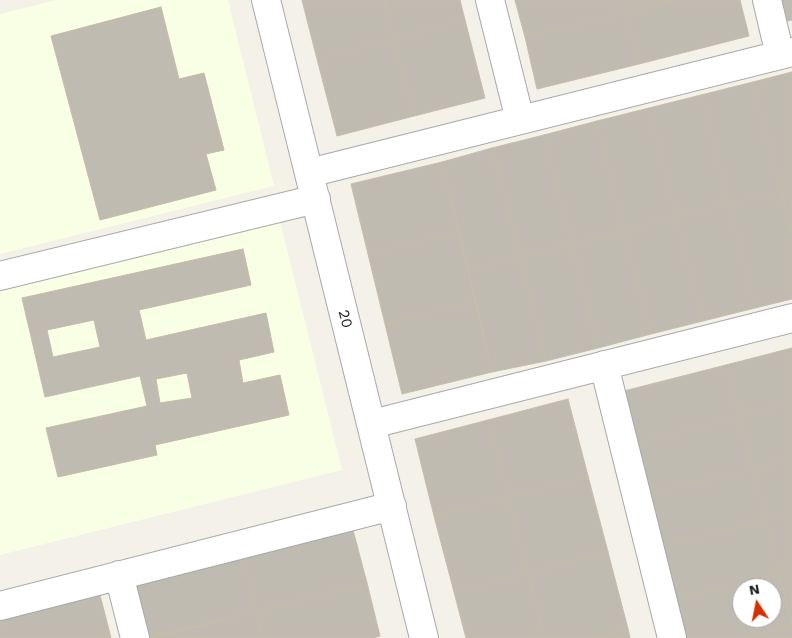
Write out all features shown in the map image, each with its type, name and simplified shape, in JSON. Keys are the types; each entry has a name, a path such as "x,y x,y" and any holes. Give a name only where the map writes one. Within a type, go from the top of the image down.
{"street":[{"name":"20","path":"266,0 424,638"},
{"path":"490,0 520,120"},
{"path":"0,276 312,186 520,120 786,54 766,0"},
{"path":"372,424 792,318"},
{"path":"604,365 672,638"},
{"path":"0,606 392,506"},
{"path":"119,575 135,638"}],"shaded area":[{"path":"56,0 228,0 274,186 0,254 0,14"},
{"path":"280,221 342,470 0,555 0,291"}],"building":[{"path":"302,0 384,0 394,39 317,59"},
{"path":"384,0 460,0 465,20 394,39"},
{"path":"515,0 623,0 626,13 525,37"},
{"path":"623,0 677,0 626,13"},
{"path":"677,0 740,0 749,36 639,64 626,13"},
{"path":"782,0 792,0 792,20 787,21"},
{"path":"161,7 179,79 204,73 224,150 206,154 216,190 100,220 51,36"},
{"path":"626,13 639,64 537,89 525,37"},
{"path":"465,20 485,98 414,116 394,39"},
{"path":"394,39 414,116 337,136 317,59"},
{"path":"792,72 792,188 781,191 753,82"},
{"path":"753,82 781,191 729,204 701,95"},
{"path":"701,95 729,204 676,217 649,108"},
{"path":"649,108 676,217 624,231 597,121"},
{"path":"597,121 624,231 572,244 544,135"},
{"path":"544,135 572,244 520,257 492,148"},
{"path":"492,148 520,257 468,270 442,162"},
{"path":"442,162 459,232 368,254 351,184"},
{"path":"792,188 792,235 781,191"},
{"path":"781,191 792,235 792,299 755,308 729,204"},
{"path":"729,204 755,308 703,321 676,217"},
{"path":"676,217 703,321 651,334 624,231"},
{"path":"624,231 651,334 598,348 572,244"},
{"path":"459,232 476,302 385,324 368,254"},
{"path":"572,244 598,348 546,361 520,257"},
{"path":"243,249 251,285 139,310 146,340 266,313 274,352 239,360 243,383 280,375 289,415 155,445 157,455 58,477 46,428 147,406 140,376 45,397 22,298","holes":["94,320 100,347 53,357 47,330","187,373 192,398 160,403 156,379"]},
{"path":"520,257 546,361 492,372 468,270"},
{"path":"476,302 492,372 402,394 385,324"},
{"path":"792,348 792,403 739,417 726,365"},
{"path":"726,365 739,417 638,443 624,391"},
{"path":"568,399 588,476 508,497 488,420"},
{"path":"792,403 792,459 753,469 739,417"},
{"path":"739,417 753,469 651,494 638,443"},
{"path":"488,420 508,497 434,516 415,439"},
{"path":"792,459 792,514 766,521 753,469"},
{"path":"753,469 766,521 664,546 651,494"},
{"path":"588,476 608,552 528,573 508,497"},
{"path":"508,497 528,573 454,592 434,516"},
{"path":"792,514 792,569 779,573 766,521"},
{"path":"766,521 779,573 759,578 732,578 732,585 677,598 664,546"},
{"path":"353,530 367,583 257,611 243,558"},
{"path":"608,552 628,629 593,638 545,638 528,573"},
{"path":"243,558 257,611 149,638 135,586"},
{"path":"792,569 792,623 782,578 779,573"},
{"path":"528,573 545,638 466,638 454,592"},
{"path":"779,573 780,578 759,578"},
{"path":"367,583 380,636 373,638 263,638 257,611"},
{"path":"732,585 732,628 780,628 739,638 687,638 677,598"},
{"path":"782,585 792,625 782,627"},
{"path":"100,595 111,638 0,638 0,620"},
{"path":"257,611 263,638 151,638"},
{"path":"792,625 792,638 739,638 782,628"},
{"path":"628,629 630,638 593,638"}]}
